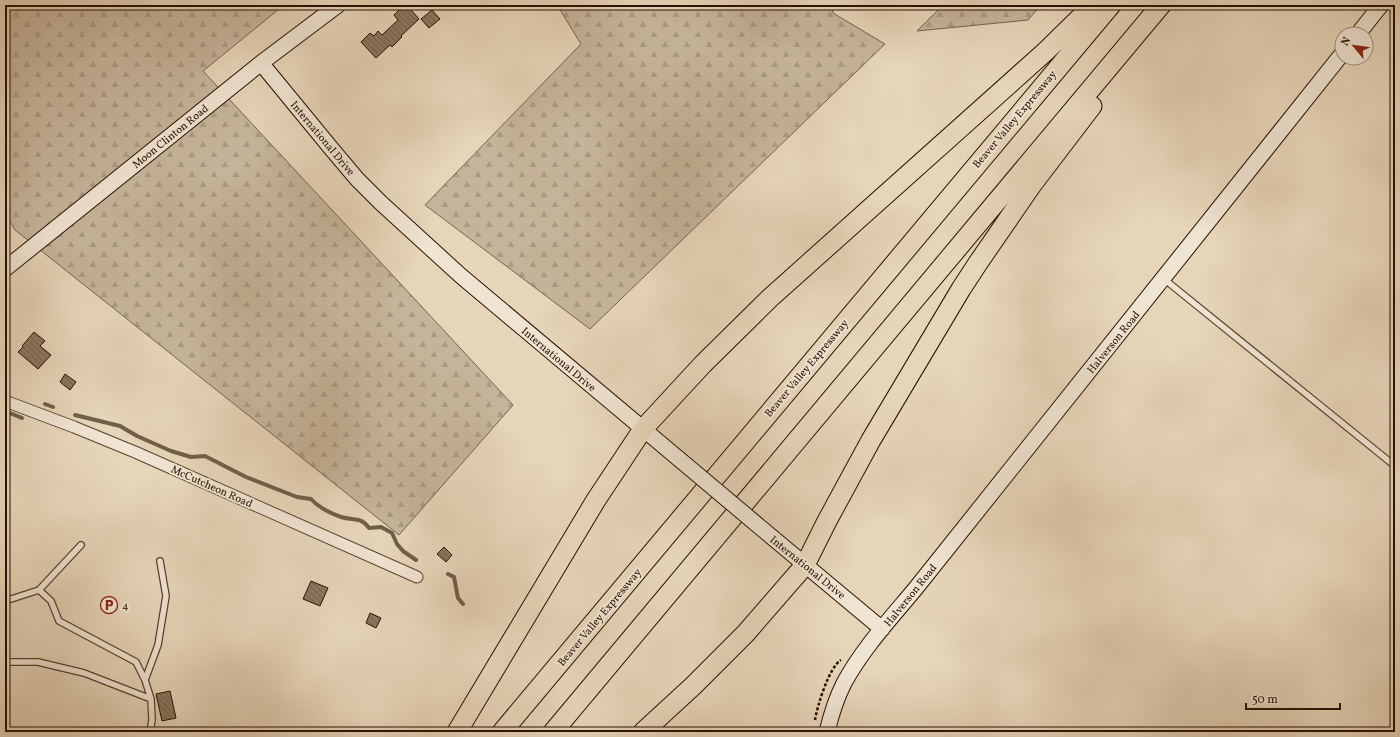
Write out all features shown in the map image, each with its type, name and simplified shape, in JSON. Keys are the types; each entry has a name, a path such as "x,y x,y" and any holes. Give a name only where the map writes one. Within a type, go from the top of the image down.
{"highway":[{"path":"457,732 585,519 643,429 703,364 770,298 1045,52 1093,5"},
{"name":"Beaver Valley Expressway","path":"502,732 1111,5"},
{"path":"553,732 1161,5"},
{"path":"643,732 693,686 746,633 805,565 871,440 934,332 978,263 1031,186 1170,5"}],"street":[{"name":"Moon Clinton Road","path":"5,269 261,63 338,5"},
{"path":"1364,26 1381,5"},
{"name":"International Drive","path":"261,63 330,148 357,178 381,203 461,276 882,629"},
{"name":"Halverson Road","path":"827,732 835,704 844,684 854,666 882,629 1334,64"},
{"name":"McCutcheon Road","path":"5,401 74,426 135,452 417,577"}],"lane":[{"path":"1163,278 1395,466"},
{"path":"5,601 39,590 81,545"},
{"path":"145,680 158,645 166,596 160,561"},
{"path":"39,590 51,601 60,622 136,662 145,680 151,699 152,720 150,732"},
{"path":"5,662 38,662 84,672 151,699"}],"green space":[{"path":"5,5 284,5 203,71 513,405 399,535 15,230 5,213"},
{"path":"557,5 833,5 833,13 885,44 590,329 425,205 581,44"},
{"path":"943,5 1041,5 1028,20 917,31"}],"building":[{"path":"404,5 407,5 419,19 392,47 390,45 376,58 361,42 370,33 374,36 378,31 382,35 398,20 394,15"},
{"path":"432,10 440,19 429,28 421,19"},
{"path":"34,332 45,341 40,346 51,355 38,369 18,352"},
{"path":"65,374 76,382 70,390 60,382"},
{"path":"444,547 452,555 446,562 437,554"},
{"path":"311,581 328,588 320,606 303,599"},
{"path":"370,613 381,618 376,628 366,623"},
{"path":"170,691 176,718 162,721 156,694"}],"waterway":[{"path":"45,404 53,407"},
{"path":"5,411 22,418"},
{"path":"75,415 120,426 137,436 171,451 191,457 205,456 246,477 297,497 311,499 321,508 329,512 346,518 360,520 369,528 381,527 392,533 397,544 403,551 416,560"},
{"path":"448,574 454,577 458,598 463,604"}],"place":[{"name":"4","path":"109,605"}]}
